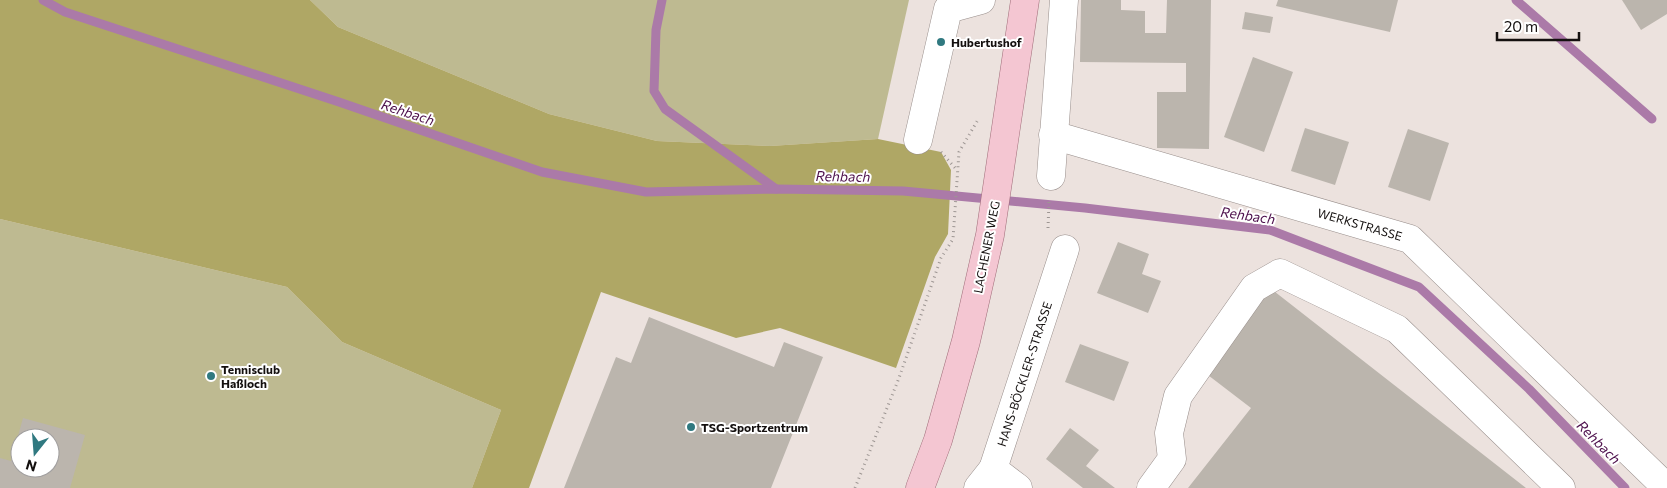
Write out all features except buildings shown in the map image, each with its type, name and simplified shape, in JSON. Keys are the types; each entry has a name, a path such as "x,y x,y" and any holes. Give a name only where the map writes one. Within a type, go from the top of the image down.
{"main road":[{"name":"LACHENER WEG","path":"920,488 938,440 966,341 990,235 1026,0"}],"street":[{"path":"918,140 948,9 982,0"},
{"path":"1051,176 1064,0"},
{"name":"WERKSTRASSE","path":"1053,135 1410,238 1667,488"},
{"name":"HANS-BÖCKLER-STRASSE","path":"1018,488 985,478 1056,242"},
{"path":"1151,488 1172,459 1169,433 1178,396 1254,288 1280,273 1397,329 1561,488"}],"path":[{"path":"855,488 899,378 941,258 953,239 958,170"},
{"path":"1051,176 1056,242"}],"shaded area":[{"path":"0,0 310,0 338,27 549,114 657,141 770,146 878,139 941,152 951,170 948,234 935,257 896,368 780,328 736,338 601,292 529,488 472,488 501,410 342,342 287,287 0,219"},
{"path":"310,0 909,0 878,139 770,146 657,141 549,114 338,27"},
{"name":"Tennisclub Haßloch","path":"0,219 287,287 342,342 501,410 472,488 0,488"}],"waterway":[{"name":"Rehbach","path":"43,0 65,12 339,102 542,172 646,192 776,189 903,191 1085,208 1270,230 1419,287 1529,389 1625,488"},
{"name":"Rehbach","path":"662,0 656,30 654,91 665,109 776,189"},
{"path":"1516,0 1652,119"}],"place":[{"name":"Hubertushof","path":"941,42"},
{"name":"Tennisclub Haßloch","path":"211,376"},
{"name":"TSG-Sportzentrum","path":"691,427"}]}
